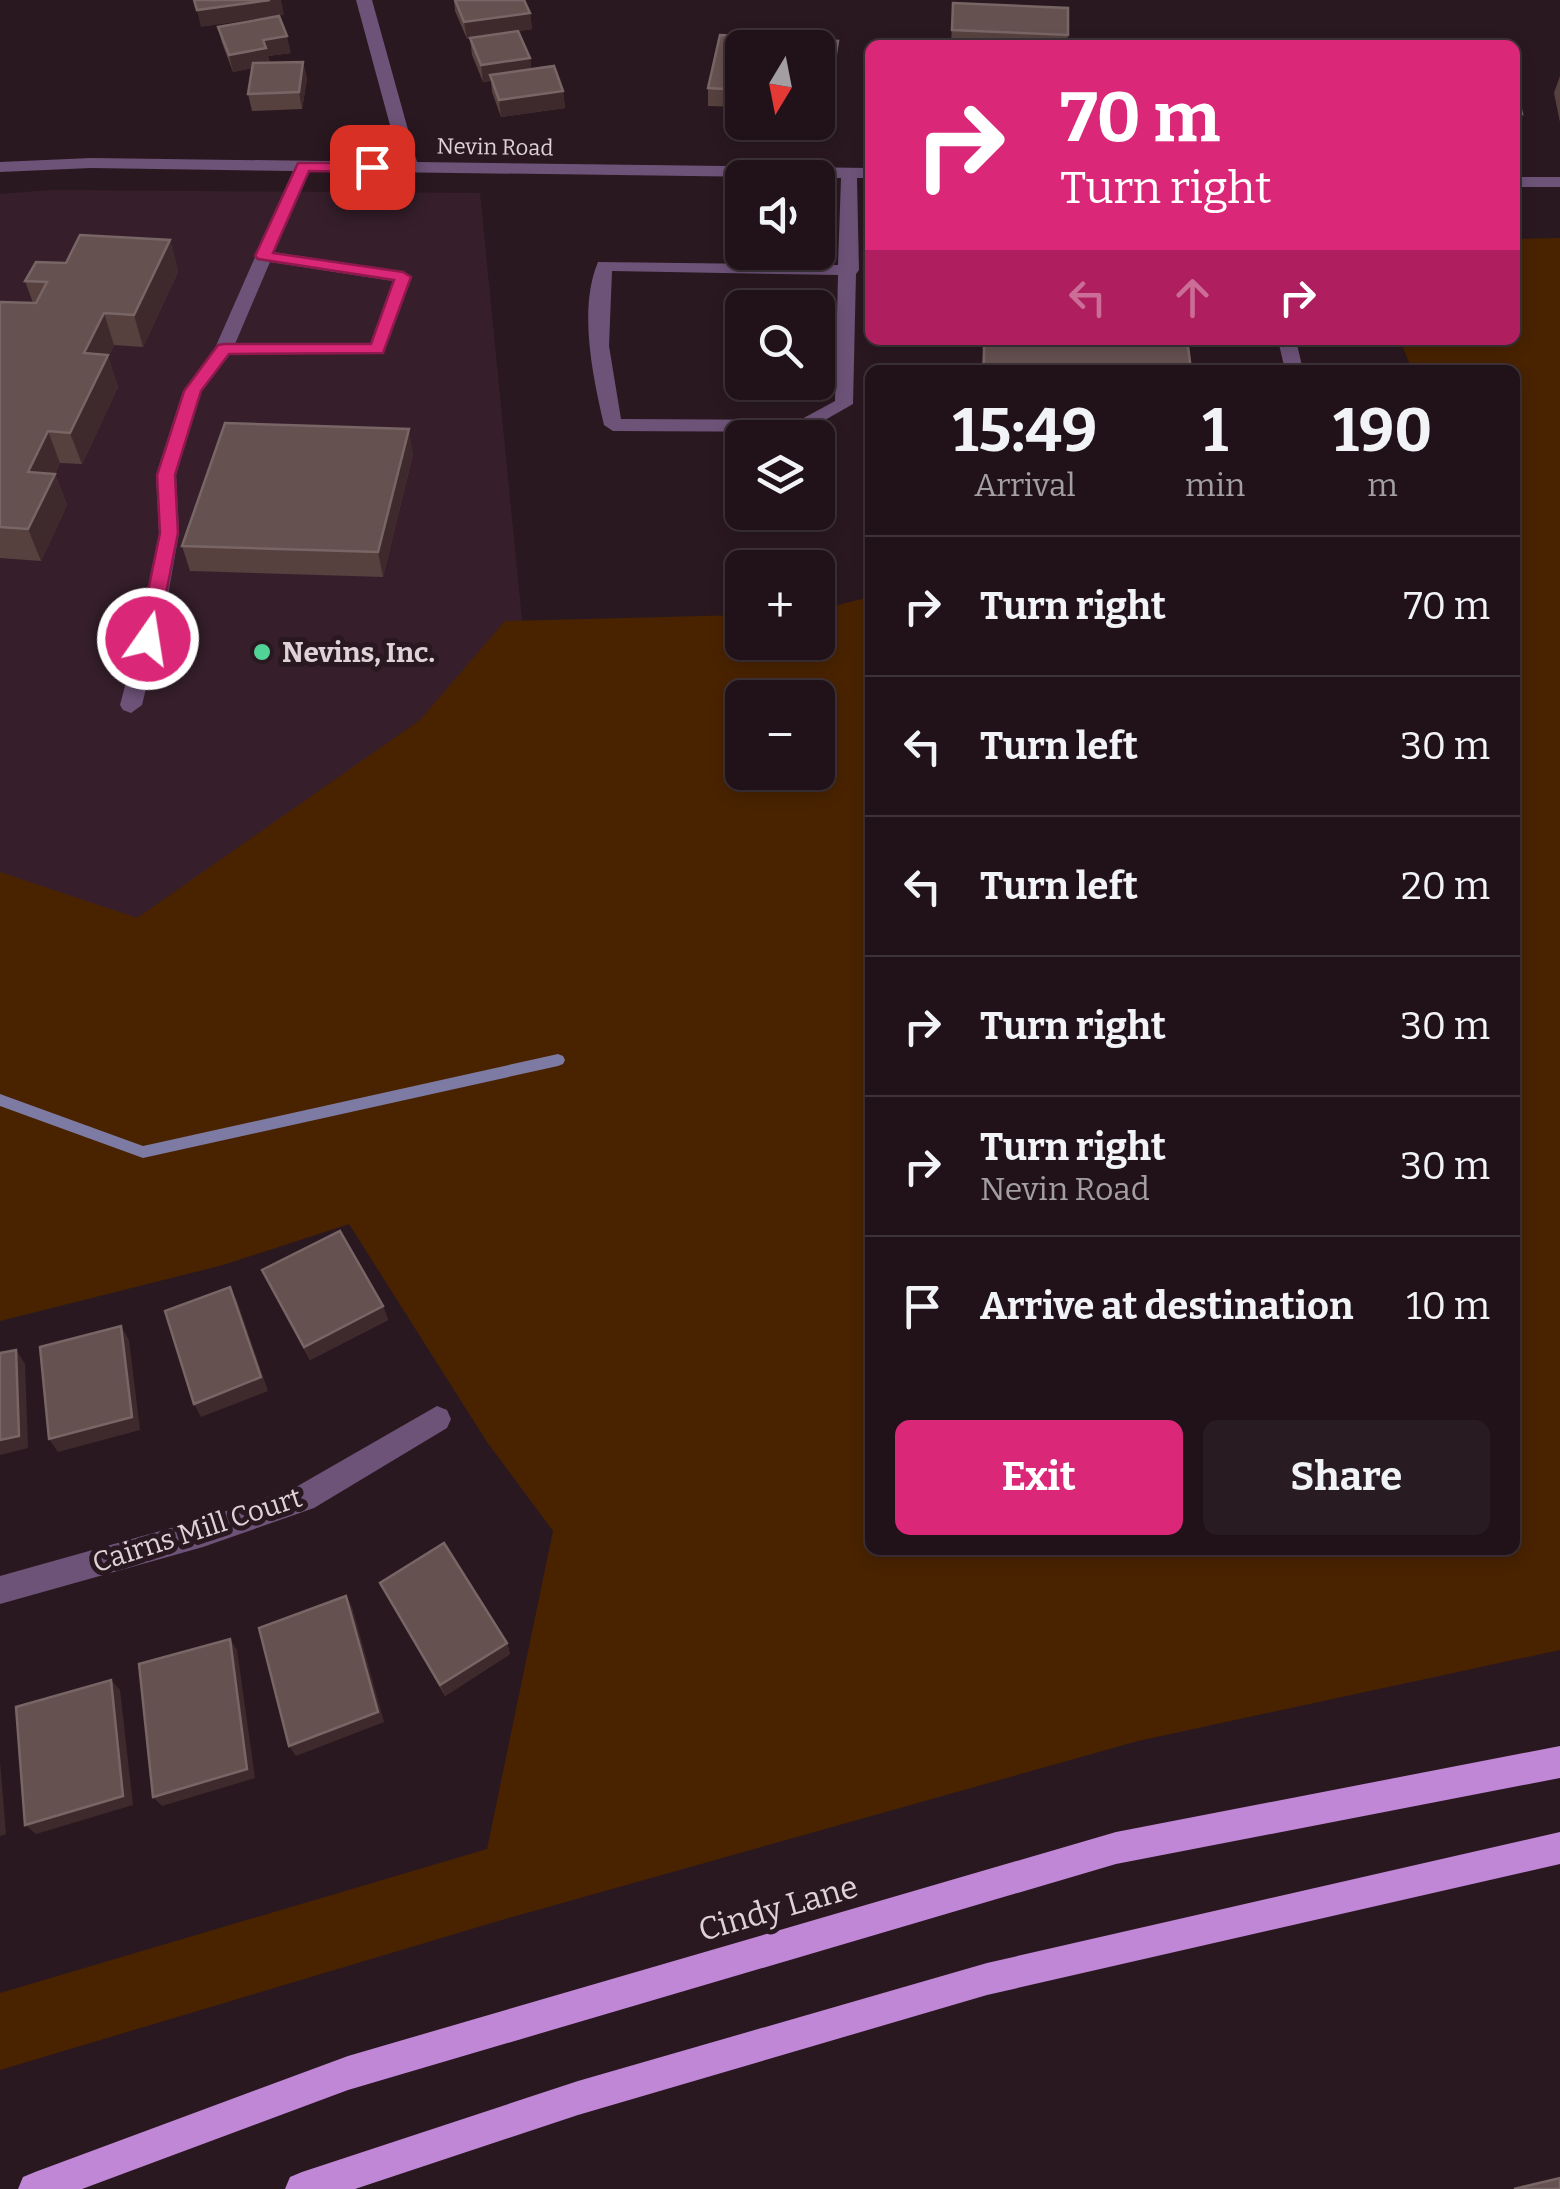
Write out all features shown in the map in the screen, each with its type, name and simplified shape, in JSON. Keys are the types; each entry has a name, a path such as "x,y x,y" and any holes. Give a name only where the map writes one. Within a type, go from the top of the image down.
{"main road":[{"name":"Cindy Lane","path":"34,2189 348,2074 1116,1848 1560,1762"},
{"path":"302,2189 578,2098 987,1979 1560,1848"}],"street":[{"path":"364,0 410,168"},
{"name":"Nevin Road","path":"0,167 91,163 865,173"},
{"path":"131,705 156,606 169,533 166,475 192,391 224,349 303,166"},
{"path":"850,173 850,270 844,404 804,426 612,425 600,369 604,266 850,270"},
{"path":"1520,182 1560,182"},
{"path":"224,349 378,349 403,277 263,256"},
{"name":"Cairns Mill Court","path":"0,1590 204,1534 304,1498 438,1418"}],"shaded area":[{"name":"Nevins, Inc.","path":"50,190 480,193 570,1109 0,1159 0,194"},
{"path":"1560,238 1560,1650 1138,1741 505,1919 0,2070 0,1993 487,1849 553,1531 487,1442 349,1224 223,1265 0,1321 0,872 137,918 420,720 505,621 725,615 725,660 835,660 835,606 865,598 865,1555 1520,1555 1520,365 1410,365 1402,345 1520,345 1520,239"}],"building":[{"path":"194,0 270,0 197,10"},
{"path":"455,0 524,0 530,13 464,22"},
{"path":"953,3 1068,8 1068,35 952,30"},
{"path":"279,16 287,36 263,40 266,48 229,55 218,27"},
{"path":"518,31 530,58 481,65 470,38"},
{"path":"720,35 725,35 725,89 708,88"},
{"path":"303,62 299,92 248,94 253,63"},
{"path":"554,66 563,91 499,100 490,75"},
{"path":"80,235 170,240 134,315 104,313 84,353 108,355 70,433 48,431 28,472 55,474 28,529 0,527 0,302 36,303 47,282 25,281 36,262 66,263"},
{"path":"984,345 1161,345 1188,346 1190,365 984,365"},
{"path":"225,423 409,429 378,552 182,546"},
{"path":"340,1231 383,1306 304,1347 262,1270"},
{"path":"230,1287 261,1377 194,1404 165,1311"},
{"path":"121,1326 132,1417 49,1439 40,1347"},
{"path":"16,1350 19,1436 0,1440 0,1353"},
{"path":"444,1543 507,1643 440,1685 380,1583"},
{"path":"346,1596 378,1712 289,1746 259,1628"},
{"path":"230,1639 247,1769 153,1797 139,1664"},
{"path":"111,1680 123,1796 25,1825 16,1707"},
{"path":"1560,2178 1560,2189 1514,2189"}],"waterway":[{"path":"0,1100 143,1152 558,1060"}],"place":[{"name":"Nevins, Inc.","path":"262,652"}],"route":[{"path":"148,639 169,533 166,475 192,391 224,349 378,349 403,277 263,256 303,166 372,167"}]}
